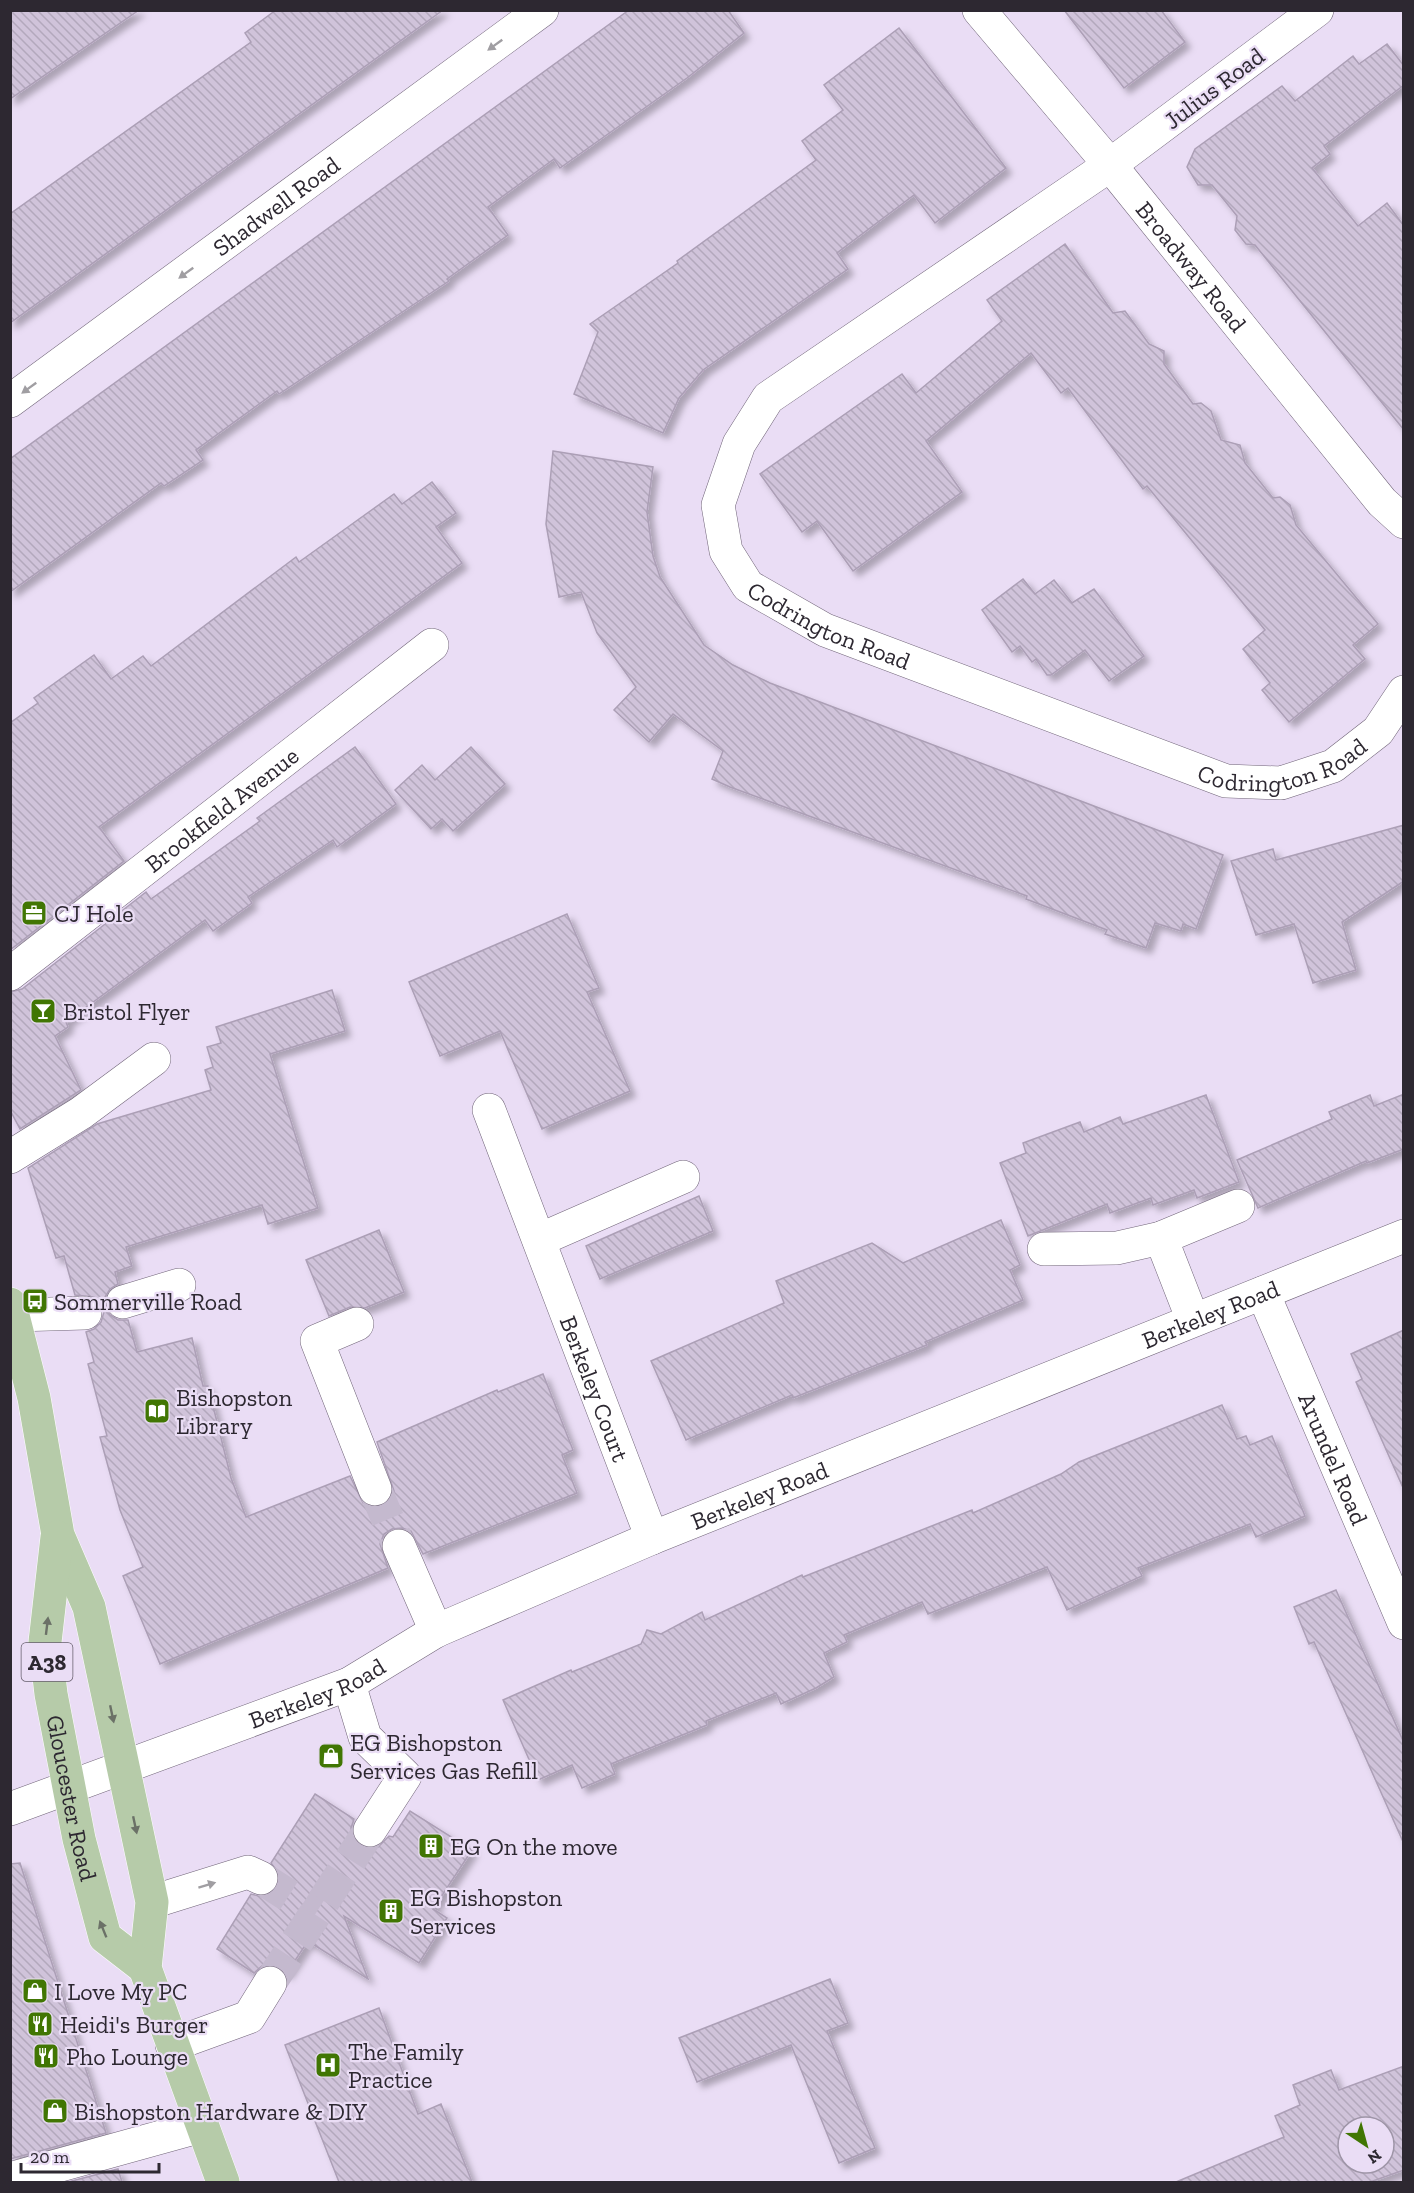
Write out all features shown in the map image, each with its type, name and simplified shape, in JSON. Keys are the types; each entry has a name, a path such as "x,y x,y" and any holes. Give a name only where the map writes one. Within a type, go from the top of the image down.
{"main road":[{"name":"Gloucester Road","path":"13,1310 34,1398 57,1535 89,1607 152,1902 145,1968 223,2182"},
{"name":"Gloucester Road","path":"57,1535 45,1642 51,1694 79,1839 105,1936 145,1968"}],"street":[{"name":"Shadwell Road","path":"10,401 542,10"},
{"name":"Broadway Road","path":"979,10 1110,165 1383,502 1404,522"},
{"name":"Julius Road","path":"1110,165 1317,10"},
{"name":"Codrington Road","path":"1110,165 768,398 739,444 717,505 726,550 748,586 825,630 1226,781 1281,783 1333,766 1378,731 1404,692"},
{"name":"Brookfield Avenue","path":"10,974 432,645"},
{"path":"10,1157 81,1113 154,1059"},
{"name":"Berkeley Court","path":"489,1110 652,1538"},
{"path":"539,1240 683,1177"},
{"path":"1044,1249 1117,1248 1161,1238 1238,1206"},
{"name":"Berkeley Road","path":"123,1768 349,1684 436,1631 652,1538 1404,1236"},
{"path":"1161,1238 1193,1320"},
{"path":"123,1302 179,1285"},
{"name":"Arundel Road","path":"1263,1293 1404,1623"},
{"path":"13,1310 85,1313"},
{"path":"357,1324 317,1341 375,1489"},
{"path":"399,1546 436,1631"},
{"path":"349,1684 365,1737 405,1776 370,1830"},
{"path":"10,1809 123,1768"},
{"path":"152,1902 248,1872 261,1878"},
{"path":"172,2045 249,2017 270,1983"},
{"path":"10,2179 201,2126"}],"building":[{"path":"10,10 139,10 10,99"},
{"path":"276,10 443,10 10,323 10,214 251,42 245,33"},
{"path":"629,10 728,10 744,33 687,78 560,168 554,159 488,207 508,235 447,279 449,281 279,394 277,391 196,450 203,460 164,486 161,483 10,592 10,459"},
{"path":"1064,10 1161,10 1185,42 1124,88"},
{"path":"899,28 1006,168 935,223 914,195 837,253 848,269 703,370 679,398 663,433 574,394 598,332 590,324 678,263 677,261 816,160 802,141 843,110 824,85"},
{"path":"1387,44 1404,66 1404,85 1324,146 1330,154 1312,168 1358,226 1387,203 1404,226 1404,430 1255,245 1246,244 1235,230 1237,216 1212,185 1198,185 1187,167 1195,149 1282,86 1295,101 1353,56 1359,64"},
{"path":"1065,244 1113,313 1125,311 1149,344 1164,351 1164,364 1193,404 1201,403 1211,411 1221,440 1240,445 1245,463 1273,498 1280,497 1290,505 1296,525 1378,624 1353,645 1365,659 1289,722 1262,690 1270,683 1243,649 1265,630 1147,486 1143,489 1068,388 1061,393 1031,353 926,441 962,492 853,571 817,521 802,532 760,474 902,374 916,393 1002,321 987,300"},
{"path":"553,451 653,467 647,512 653,556 660,577 704,645 733,665 770,683 1223,855 1196,929 1183,924 1181,931 1155,923 1146,948 1105,934 1107,930 1026,899 1027,896 730,787 712,779 723,751 673,714 649,742 614,710 636,687 597,633 581,592 559,597 546,524"},
{"path":"432,482 456,513 436,527 462,563 99,827 124,861 10,950 10,723 38,703 34,698 94,655 111,679 143,656 151,666 296,557 299,562 394,494 402,504"},
{"path":"1023,579 1035,594 1054,580 1072,603 1094,589 1144,656 1109,681 1085,650 1051,675 1047,675 1036,659 1032,662 1020,646 1012,652 982,610"},
{"path":"355,747 396,804 337,847 333,840 248,897 252,903 213,931 205,920 66,1022 68,1027 55,1036 81,1090 20,1129 10,1110 10,992 22,989 146,892 151,899 260,821 257,818"},
{"path":"471,747 505,784 453,831 442,819 431,829 395,790 422,765 435,780"},
{"path":"1404,825 1404,881 1342,922 1356,970 1313,983 1294,924 1256,935 1231,861 1273,849 1276,860"},
{"path":"567,914 599,988 587,992 630,1091 542,1129 500,1031 440,1056 409,982"},
{"path":"332,990 345,1031 270,1054 318,1208 268,1224 262,1205 126,1247 132,1266 115,1272 118,1284 110,1289 105,1297 105,1308 118,1320 128,1320 137,1352 192,1338 203,1386 208,1386 231,1478 246,1517 350,1476 363,1503 372,1507 382,1506 390,1500 394,1491 377,1442 497,1390 498,1392 543,1374 573,1450 562,1455 577,1493 423,1554 411,1531 402,1528 392,1529 384,1534 380,1544 388,1568 160,1664 123,1576 143,1567 120,1510 100,1437 107,1436 88,1364 94,1362 86,1332 94,1329 101,1322 104,1312 101,1304 94,1297 75,1295 64,1256 56,1258 28,1168 97,1124 211,1090 205,1070 213,1067 207,1047 221,1043 216,1027"},
{"path":"1404,1094 1404,1149 1367,1163 1366,1161 1258,1208 1237,1160 1332,1119 1329,1112 1370,1095 1374,1106"},
{"path":"1206,1095 1239,1182 1197,1198 1194,1190 1153,1205 1151,1198 1110,1213 1107,1204 1028,1236 1000,1163 1026,1153 1023,1143 1080,1122 1084,1132 1120,1117 1123,1124"},
{"path":"699,1196 713,1231 600,1279 586,1246"},
{"path":"1001,1220 1020,1265 1010,1270 1023,1300 925,1342 927,1345 793,1398 792,1395 686,1440 651,1361 784,1303 776,1281 872,1243 903,1263"},
{"path":"379,1230 404,1292 365,1308 350,1307 329,1316 306,1260"},
{"path":"1404,1330 1404,1490 1356,1382 1362,1379 1351,1354"},
{"path":"1222,1405 1237,1439 1246,1436 1250,1445 1272,1436 1305,1516 1256,1537 1250,1524 1138,1568 1142,1576 1067,1610 1047,1567 928,1614 922,1602 844,1635 847,1642 824,1653 834,1677 816,1688 781,1704 776,1693 706,1721 707,1725 611,1764 615,1774 582,1788 572,1765 538,1780 503,1700 571,1670 572,1672 641,1644 647,1630 661,1634 702,1612 705,1620 802,1575 803,1577 972,1510 973,1513 1061,1474 1079,1462"},
{"path":"1336,1590 1404,1743 1404,1844 1314,1642 1309,1644 1294,1607"},
{"path":"315,1794 354,1819 351,1828 353,1838 360,1846 370,1849 378,1847 389,1836 393,1837 410,1811 472,1850 433,1909 447,1918 419,1963 344,1916 368,1979 308,1941 286,1974 280,1967 271,1964 262,1966 254,1973 217,1949 251,1894 263,1897 272,1893 278,1886 280,1876 271,1863"},
{"path":"20,1863 106,2133 10,2159 10,1864"},
{"path":"830,1979 848,2023 827,2031 875,2148 839,2163 791,2045 697,2082 679,2038"},
{"path":"379,2008 418,2114 441,2104 472,2182 339,2182 285,2045"},
{"path":"1404,2066 1404,2170 1396,2173 1396,2115 1336,2115 1336,2175 1390,2175 1370,2182 1176,2182 1284,2137 1275,2116 1300,2105 1293,2085 1331,2070 1339,2090"},
{"path":"118,2169 122,2182 68,2182"}],"tunnel":[{"path":"375,1489 399,1546"},
{"path":"270,1983 370,1830"},
{"path":"261,1878 316,1913"}],"place":[{"name":"CJ Hole","path":"34,913"},
{"name":"Bristol Flyer","path":"43,1011"},
{"name":"Sommerville Road","path":"35,1301"},
{"name":"Bishopston Library","path":"157,1411"},
{"name":"EG Bishopston Services Gas Refill","path":"331,1756"},
{"name":"EG On the move","path":"431,1846"},
{"name":"EG Bishopston Services","path":"391,1911"},
{"name":"I Love My PC","path":"35,1991"},
{"name":"Heidi's Burger","path":"40,2024"},
{"name":"Pho Lounge","path":"46,2056"},
{"name":"The Family Practice","path":"328,2065"},
{"name":"Bishopston Hardware & DIY","path":"55,2111"}]}
